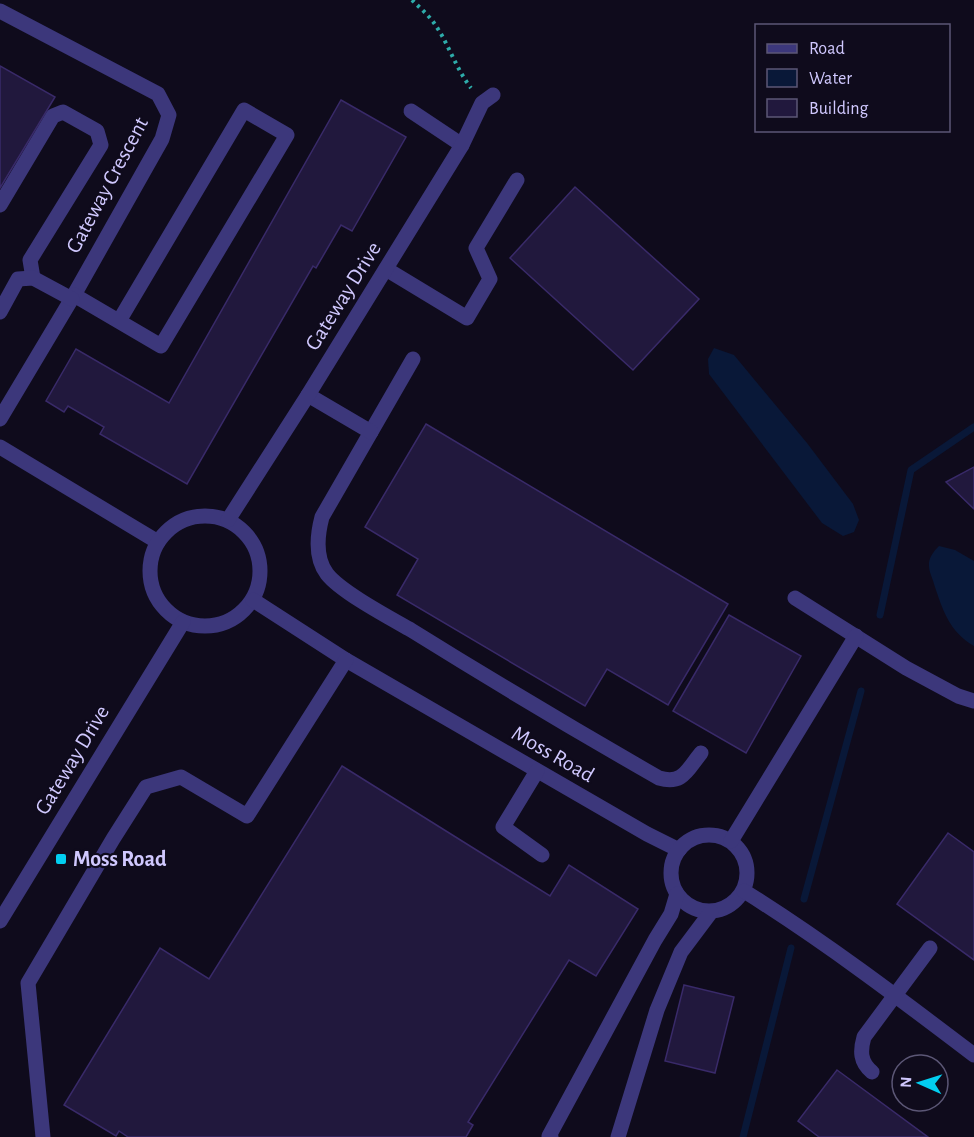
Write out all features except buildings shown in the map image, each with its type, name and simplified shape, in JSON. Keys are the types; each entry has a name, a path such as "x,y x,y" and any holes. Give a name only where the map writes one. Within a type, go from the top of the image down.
{"street":[{"name":"Gateway Crescent","path":"0,11 158,94 169,115 162,139 73,297 0,419"},
{"name":"Gateway Drive","path":"228,520 386,269 462,145 487,99"},
{"path":"0,312 18,279 33,278 119,321 160,346 286,135 244,110 119,321"},
{"path":"411,111 462,145"},
{"path":"0,205 53,116 63,112 97,131 101,144 30,260 33,278"},
{"path":"386,269 467,318 490,279 476,248 517,180"},
{"path":"413,359 322,518 318,534 321,564 335,583 504,688 659,778 676,780 683,776 700,753"},
{"path":"308,395 371,432"},
{"path":"0,447 158,542"},
{"path":"197,516 213,516 228,520 244,531 255,546 261,564 260,582 253,600 243,612 229,621 214,626 198,626 183,621 167,611 156,596 150,578 151,559 158,542 168,529 197,516"},
{"path":"795,598 906,668 958,696 974,701"},
{"name":"Moss Road","path":"253,600 346,660 679,850"},
{"name":"Gateway Drive","path":"0,921 183,621"},
{"path":"731,842 856,636"},
{"path":"43,1137 28,983 146,787 181,777 247,816 346,660"},
{"path":"537,771 503,827 542,855"},
{"path":"703,835 713,835 731,842 745,859 748,869 744,891 736,902 724,909 711,912 698,910 686,904 672,884 673,860 679,850 686,843 703,835"},
{"path":"744,891 790,920 974,1055"},
{"path":"551,1137 549,1136 654,940 671,914 677,894"},
{"path":"618,1137 657,1010 681,952 711,912"},
{"path":"872,1072 863,1062 861,1046 867,1031 930,948"}],"path":[{"path":"412,0 429,16 439,30 468,84 487,99"}],"water":[{"path":"714,348 734,355 807,443 853,504 859,520 854,532 843,536 822,523 709,374 708,359"},
{"path":"939,546 955,550 974,561 974,646 958,634 948,620 937,594 929,560"}],"waterway":[{"path":"880,615 911,470 974,427"},
{"path":"804,899 861,691"},
{"path":"743,1137 791,948"}],"place":[{"name":"Moss Road","path":"61,859"}]}
